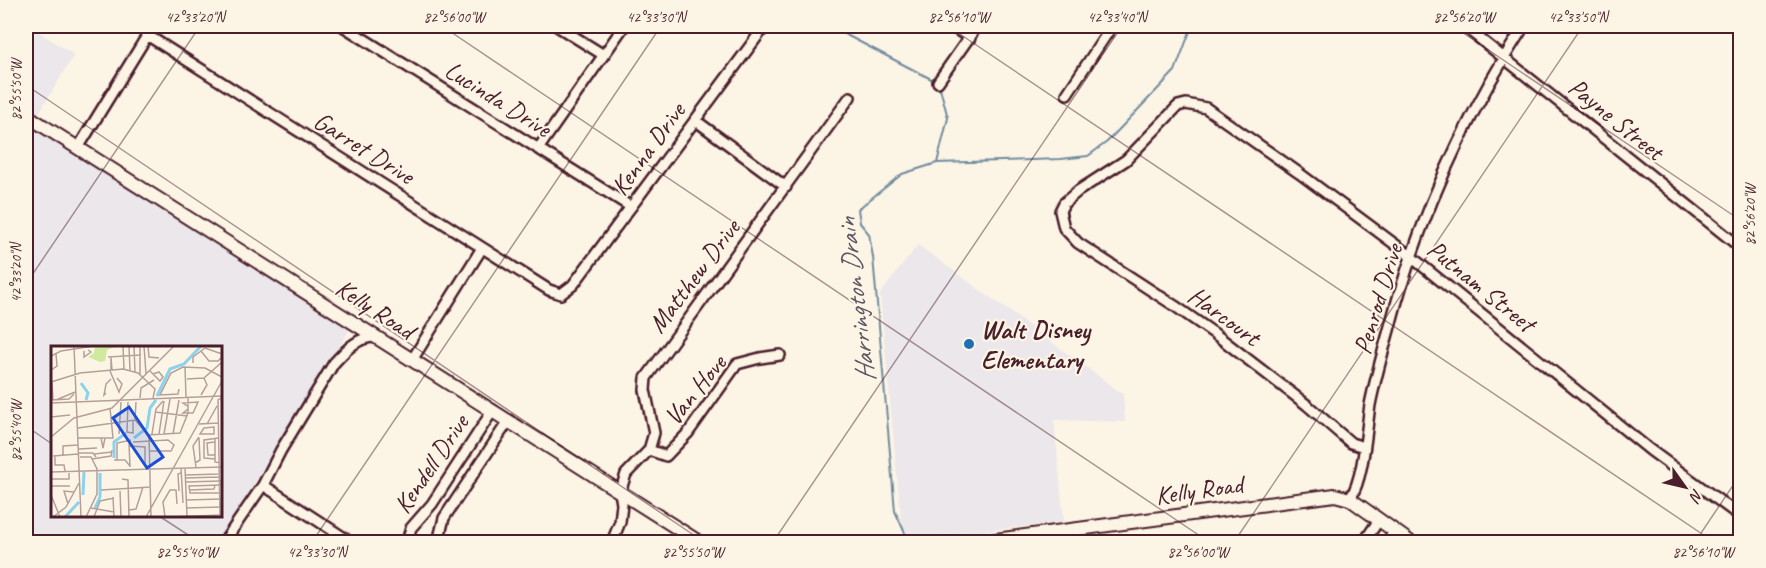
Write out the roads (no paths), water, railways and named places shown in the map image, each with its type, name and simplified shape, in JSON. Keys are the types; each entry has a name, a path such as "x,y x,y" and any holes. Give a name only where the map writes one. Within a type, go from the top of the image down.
{"street":[{"path":"78,148 153,26"},
{"name":"Lucinda Drive","path":"343,26 631,207"},
{"path":"557,26 602,54"},
{"path":"538,149 602,54 624,26"},
{"name":"Kenna Drive","path":"561,294 573,285 765,26"},
{"path":"951,26 970,38"},
{"path":"938,82 977,26"},
{"path":"1067,94 1112,26"},
{"name":"Payne Street","path":"1464,26 1740,247"},
{"name":"Penrod Drive","path":"1350,499 1357,486 1379,366 1411,257 1442,180 1477,105 1524,26"},
{"name":"Garret Drive","path":"147,35 549,291 561,294"},
{"name":"Matthew Drive","path":"649,450 654,429 645,390 646,378 850,97"},
{"name":"Putnam Street","path":"1060,220 1061,208 1070,197 1126,160 1147,140 1171,111 1186,104 1206,108 1219,115 1411,257 1650,450 1740,516"},
{"name":"Kelly Road","path":"26,115 509,420 699,543"},
{"path":"695,120 786,187"},
{"name":"Harcourt","path":"1060,220 1078,243 1175,306 1307,405 1352,443 1364,447"},
{"path":"412,360 482,248"},
{"path":"224,543 262,485 334,363 344,352 366,336 376,337"},
{"name":"Van Hove","path":"649,450 666,456 688,433 737,364 780,355"},
{"name":"Kendell Drive","path":"410,543 408,538 411,528 432,504 493,410"},
{"path":"438,543 444,518 509,420"},
{"path":"612,543 620,522 622,504 620,492 626,474 649,450"},
{"path":"262,485 346,539"},
{"name":"Kelly Road","path":"986,542 1326,495 1343,496 1350,499 1410,543"},
{"path":"1364,543 1379,520"},
{"path":"1387,543 1395,531"}],"waterway":[{"path":"829,26 935,81"},
{"name":"Harrington Drain","path":"909,542 895,511 873,257 869,234 860,223 858,209 902,174 937,163 1088,156 1107,142 1175,71 1192,26"},
{"path":"937,163 948,118 939,84"}],"place":[{"name":"Walt Disney Elementary","path":"969,344"}]}
